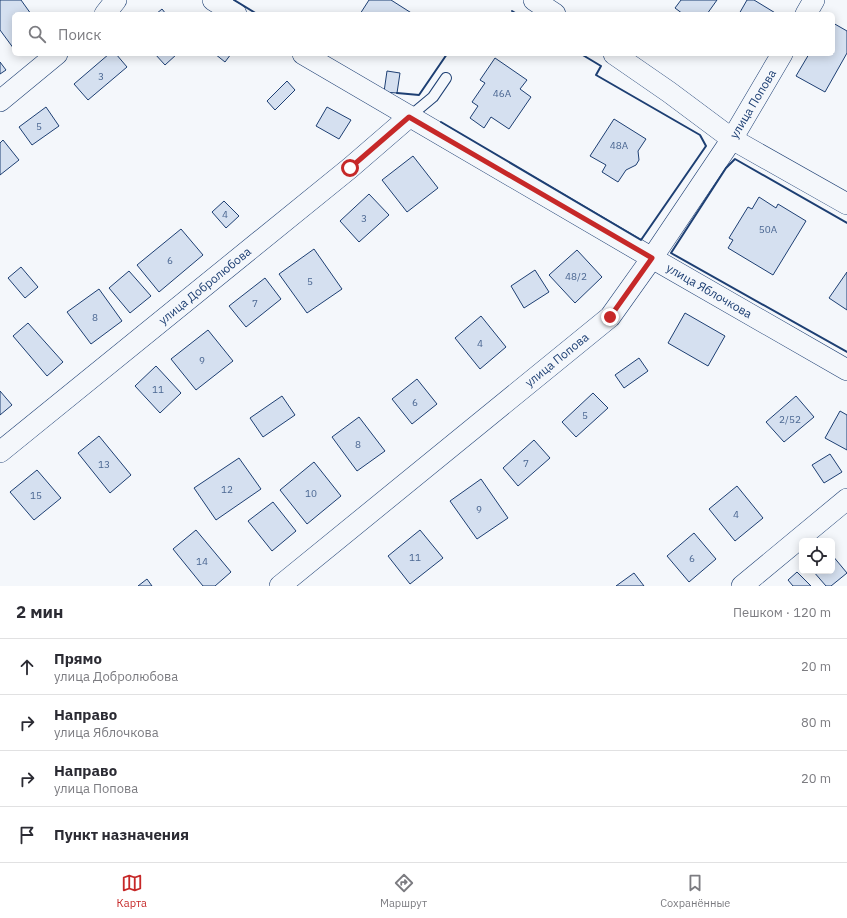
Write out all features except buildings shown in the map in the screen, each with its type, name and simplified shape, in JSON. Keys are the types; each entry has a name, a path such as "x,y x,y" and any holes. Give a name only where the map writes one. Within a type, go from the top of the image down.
{"street":[{"path":"107,12 116,0"},
{"path":"212,0 233,12"},
{"path":"534,0 552,12"},
{"path":"807,12 814,0"},
{"path":"0,101 55,56"},
{"name":"улица Яблочкова","path":"306,56 409,117 847,370"},
{"path":"617,56 669,92 732,140 847,204"},
{"name":"улица Попова","path":"280,586 610,317 732,140 781,56"},
{"name":"улица Добролюбова","path":"0,452 350,168 409,117"},
{"path":"742,586 847,499"}],"lane":[{"path":"409,117 433,97 446,78"}],"wall":[{"path":"234,0 254,12"},
{"path":"397,93 419,95 446,56"},
{"path":"441,122 641,240 706,146 700,135 596,75 601,66 584,56"},
{"path":"847,223 735,159 726,168 671,253 847,352"}],"route":[{"path":"350,168 409,117 652,258 610,317"}]}
